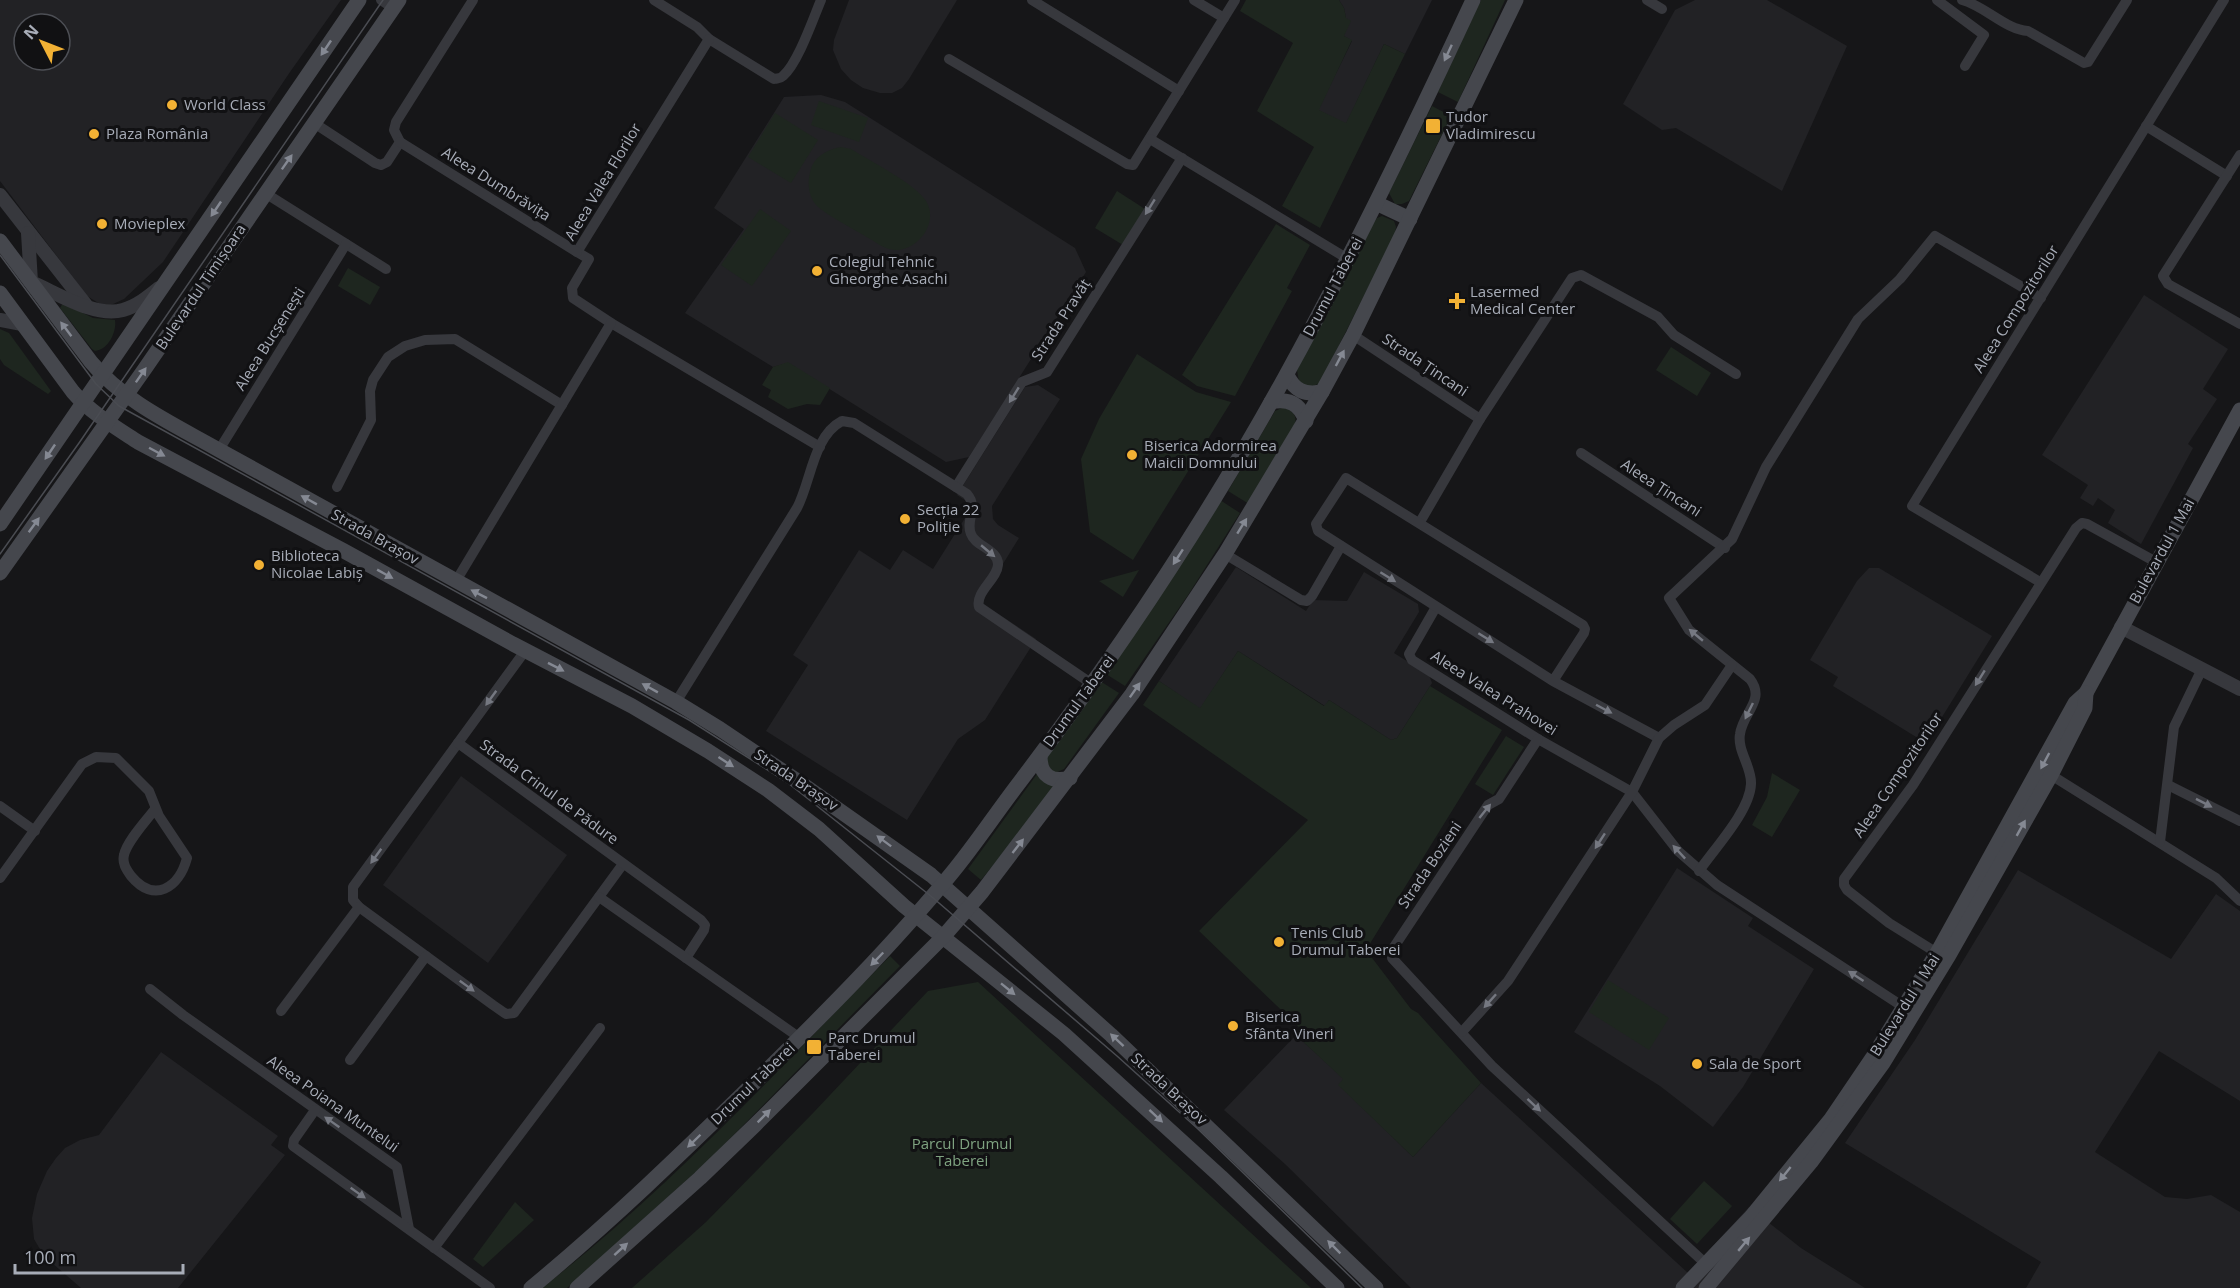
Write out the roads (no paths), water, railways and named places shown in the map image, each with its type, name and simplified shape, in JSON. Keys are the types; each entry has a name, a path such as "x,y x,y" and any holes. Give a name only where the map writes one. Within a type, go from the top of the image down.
{"main road":[{"name":"Bulevardul Timișoara","path":"0,524 359,0"},
{"name":"Drumul Taberei","path":"531,1288 636,1196 853,985 942,886 1040,756 1092,684 1176,559 1287,375 1376,203 1473,0"},
{"name":"Drumul Taberei","path":"578,1288 716,1163 943,937 968,909 1070,778 1138,686 1225,554 1322,392 1353,335 1516,0"},
{"name":"Bulevardul Timișoara","path":"0,573 127,395 314,123 391,3"},
{"path":"1376,203 1410,219"},
{"name":"Strada Brașov","path":"0,241 102,376 127,395 219,450 676,702 720,729 869,830 942,886 1147,1068 1376,1288"},
{"name":"Strada Brașov","path":"0,293 83,404 107,422 138,442 659,721 768,790 819,830 916,916 1064,1034 1136,1097 1337,1288"},
{"path":"1287,375 1300,392 1306,394 1322,392"},
{"path":"1271,402 1281,400 1294,403 1306,421"},
{"name":"Bulevardul 1 Mai","path":"1683,1288 1751,1217 1831,1119 1905,1008 2075,703 2086,693 2240,410"},
{"name":"Bulevardul 1 Mai","path":"1706,1288 1811,1162 1883,1063 1934,980 2051,776 2085,708 2086,693"},
{"path":"1040,756 1041,768 1048,777 1058,781 1070,778"}],"street":[{"path":"314,123 375,163 381,165 387,162 400,142 394,129 396,122 473,0"},
{"path":"654,0 697,27 709,39 774,79 783,76 795,58 821,0"},
{"path":"1032,0 1179,91"},
{"path":"1194,0 1224,18"},
{"path":"949,59 1130,166 1135,164 1234,0"},
{"path":"1647,0 1662,9"},
{"path":"1937,0 1984,35 1965,66"},
{"path":"1962,0 1976,4 2019,30 2028,31 2084,63 2088,62 2127,0"},
{"name":"Aleea Compozitorilor","path":"2040,582 1912,506 2224,0"},
{"name":"Aleea Valea Florilor","path":"709,39 577,252 589,259 572,288 573,298 820,447"},
{"path":"2146,126 2227,176"},
{"path":"1150,139 1348,259"},
{"name":"Aleea Dumbrăvița","path":"400,142 577,252"},
{"path":"2240,155 2163,276 2168,284 2240,324"},
{"name":"Strada Pravăț","path":"956,487 1022,382 1047,372 1182,158"},
{"path":"265,193 386,269"},
{"path":"0,195 88,307"},
{"path":"28,233 31,282 88,307 104,311 123,310 147,297 165,283"},
{"path":"1699,871 1746,802 1752,783 1739,736 1757,694 1750,679 1689,630 1669,598 1732,539 1766,467 1858,319 1900,279 1935,236 2041,297"},
{"name":"Aleea Bucșenești","path":"219,450 346,244"},
{"path":"1420,522 1480,419 1572,278 1581,274 1658,317 1674,335 1736,374"},
{"path":"0,320 22,324"},
{"path":"456,581 611,323"},
{"name":"Strada Țincani","path":"1353,335 1480,419"},
{"path":"337,487 371,420 370,392 373,380 388,357 405,346 425,340 455,339 562,405"},
{"path":"676,702 797,508 820,447 836,424 847,421 854,423 967,494 973,503 969,528 971,535 998,561 998,568 979,600 980,606 1092,684"},
{"name":"Aleea Țincani","path":"1581,453 1725,548"},
{"path":"1553,681 1585,629 1420,522 1346,478 1316,524 1316,528 1553,681 1659,738"},
{"name":"Aleea Compozitorilor","path":"1937,953 1889,923 1847,890 1844,879 1913,785 2076,528 2082,523 2087,524 2156,562"},
{"path":"1225,554 1300,600 1307,601 1341,546"},
{"name":"Aleea Valea Prahovei","path":"1436,607 1409,657 1538,739 1632,792 1678,851 1699,871 1905,1008"},
{"path":"2121,627 2240,689"},
{"name":"Strada Crinul de Pădure","path":"525,651 353,887 353,900 359,907 506,1014 514,1013 520,1008 623,864"},
{"path":"1462,1032 1508,981 1632,792 1659,738 1674,725 1706,705 1732,665"},
{"path":"2160,842 2174,727 2202,669"},
{"name":"Strada Bozieni","path":"1538,739 1499,799 1488,805 1395,946 1392,954 1393,960 1491,1066 1706,1264"},
{"name":"Strada Crinul de Pădure","path":"458,743 701,920 705,925 704,930 686,958"},
{"path":"0,878 81,764 96,757 116,758 149,791 155,809 187,858 184,869 170,886 154,891 137,883 124,864 123,856 127,847 155,809"},
{"path":"2051,776 2216,878 2238,900"},
{"path":"2168,785 2240,821"},
{"path":"0,822 4,809 35,831"},
{"path":"600,897 800,1038"},
{"path":"281,1011 359,907"},
{"path":"350,1060 426,956"},
{"name":"Aleea Poiana Muntelui","path":"150,989 183,1016 397,1167 409,1229"},
{"path":"434,1248 600,1028"},
{"path":"315,1110 294,1140 293,1146 490,1288"}],"tram line":[{"path":"0,554 79,443 383,0"},
{"path":"0,255 96,384 119,406 689,720 788,783 932,897 1117,1056 1198,1129 1362,1288"}],"place":[{"name":"World Class","path":"172,105"},
{"name":"Tudor Vladimirescu","path":"1433,126"},
{"name":"Plaza România","path":"94,134"},
{"name":"Movieplex","path":"102,224"},
{"name":"Colegiul Tehnic Gheorghe Asachi","path":"817,271"},
{"name":"Lasermed Medical Center","path":"1457,301"},
{"name":"Biserica Adormirea Maicii Domnului","path":"1132,455"},
{"name":"Secția 22 Poliție","path":"905,519"},
{"name":"Biblioteca Nicolae Labiș","path":"259,565"},
{"name":"Tenis Club Drumul Taberei","path":"1279,942"},
{"name":"Biserica Sfânta Vineri","path":"1233,1026"},
{"name":"Parc Drumul Taberei","path":"814,1047"},
{"name":"Sala de Sport","path":"1697,1064"}],"park label":[{"name":"Parcul Drumul Taberei","path":"962,1152"}]}
